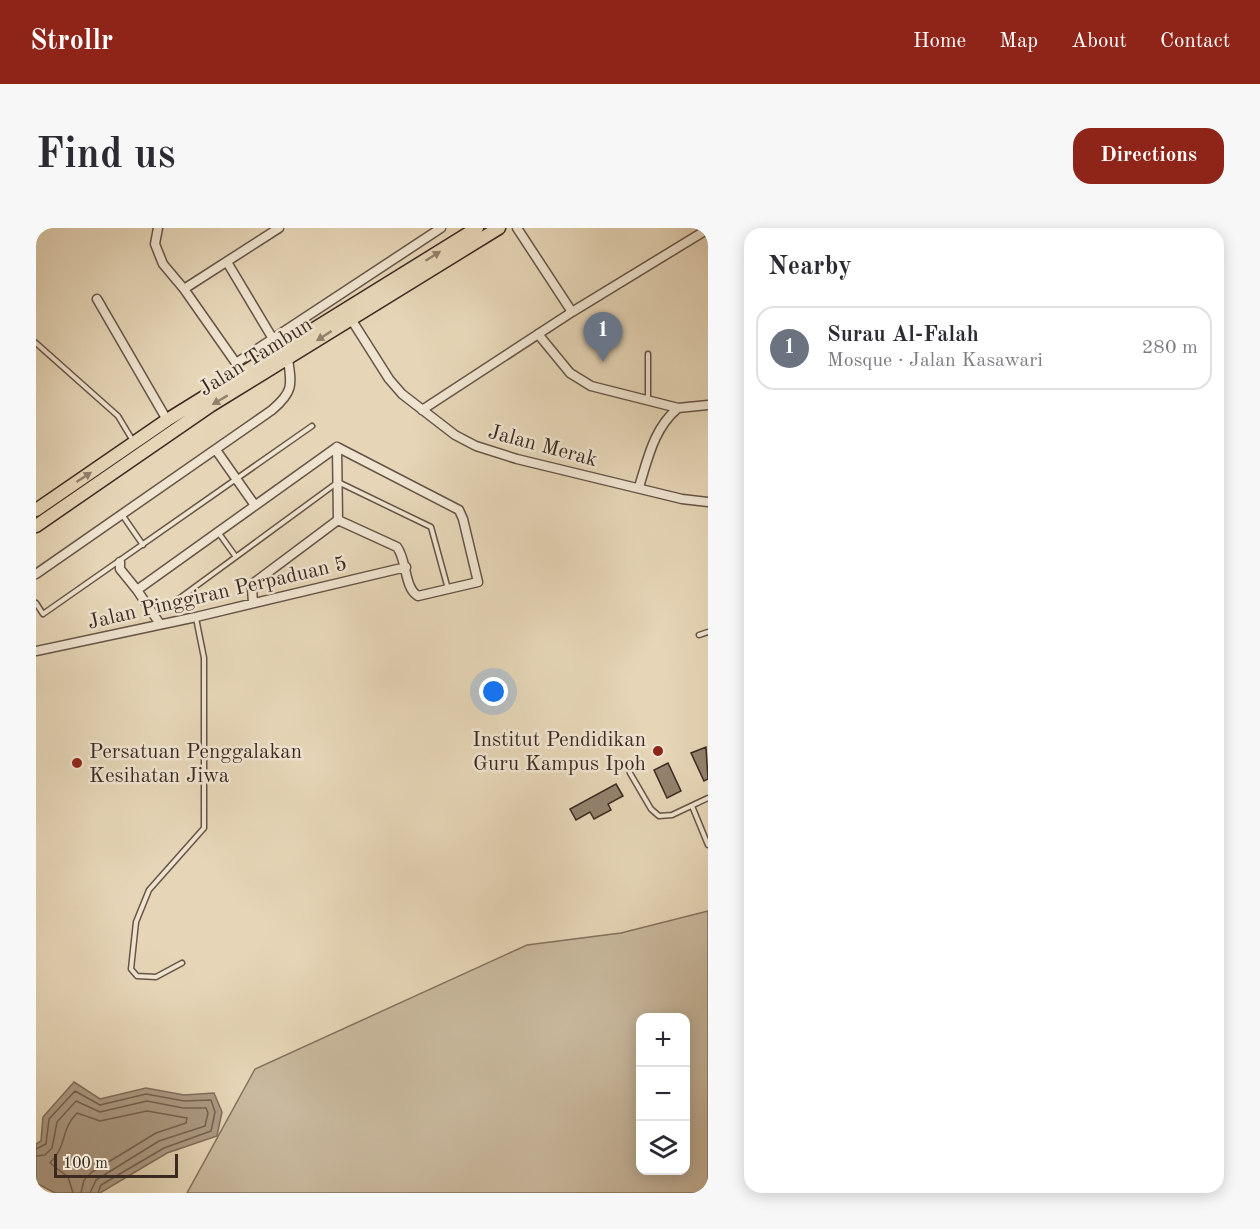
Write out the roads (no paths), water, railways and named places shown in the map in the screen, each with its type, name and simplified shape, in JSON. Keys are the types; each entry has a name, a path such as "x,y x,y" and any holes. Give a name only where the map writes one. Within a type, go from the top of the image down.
{"main road":[{"name":"Jalan Tambun","path":"36,510 167,420 477,228"},
{"name":"Jalan Tambun","path":"36,524 191,419 243,373 288,359 499,228"},
{"path":"116,470 133,453 135,444 141,448 146,447 191,419"}],"street":[{"path":"158,228 155,244 163,264 184,289 243,373 273,339 441,228"},
{"path":"184,289 279,228"},
{"path":"517,228 572,312"},
{"path":"422,410 572,312 708,229"},
{"path":"226,262 273,339"},
{"path":"98,298 167,420"},
{"name":"Jalan Merak","path":"351,319 389,379 422,410 455,435 497,454 682,499 708,502"},
{"path":"538,334 556,359 579,381 604,391 678,408 708,405"},
{"path":"36,574 216,450 285,399 291,385 288,359"},
{"path":"639,487 655,438 667,418 678,408"},
{"path":"337,447 338,520"},
{"path":"137,590 254,504 337,447"},
{"path":"337,447 461,513 478,581 418,596 412,590 400,551 392,543 338,520"},
{"path":"216,450 254,504"},
{"path":"254,603 252,588 255,582 338,520"},
{"path":"120,562 120,569 160,624"},
{"name":"Jalan Pinggiran Perpaduan 5","path":"36,651 196,617 406,567"}],"lane":[{"path":"36,343 118,416 135,444"},
{"path":"648,354 648,402"},
{"path":"36,603 43,614 312,426"},
{"path":"173,603 338,482 431,527 448,590"},
{"path":"122,515 143,545"},
{"path":"217,531 236,557"},
{"path":"182,963 156,977 137,976 131,969 136,922 149,890 204,828 204,658 196,617"},
{"path":"699,635 708,632"},
{"path":"630,773 651,809 659,816 672,815 708,798"},
{"path":"692,806 708,845"}],"water":[{"path":"74,1082 100,1099 146,1088 184,1095 214,1093 222,1112 217,1136 167,1153 100,1193 55,1193 36,1183 36,1144 41,1141 43,1117"}],"place":[{"name":"Surau Al-Falah","path":"603,362"},
{"name":"Institut Pendidikan Guru Kampus Ipoh","path":"658,751"},
{"name":"Persatuan Penggalakan Kesihatan Jiwa","path":"77,763"}]}
